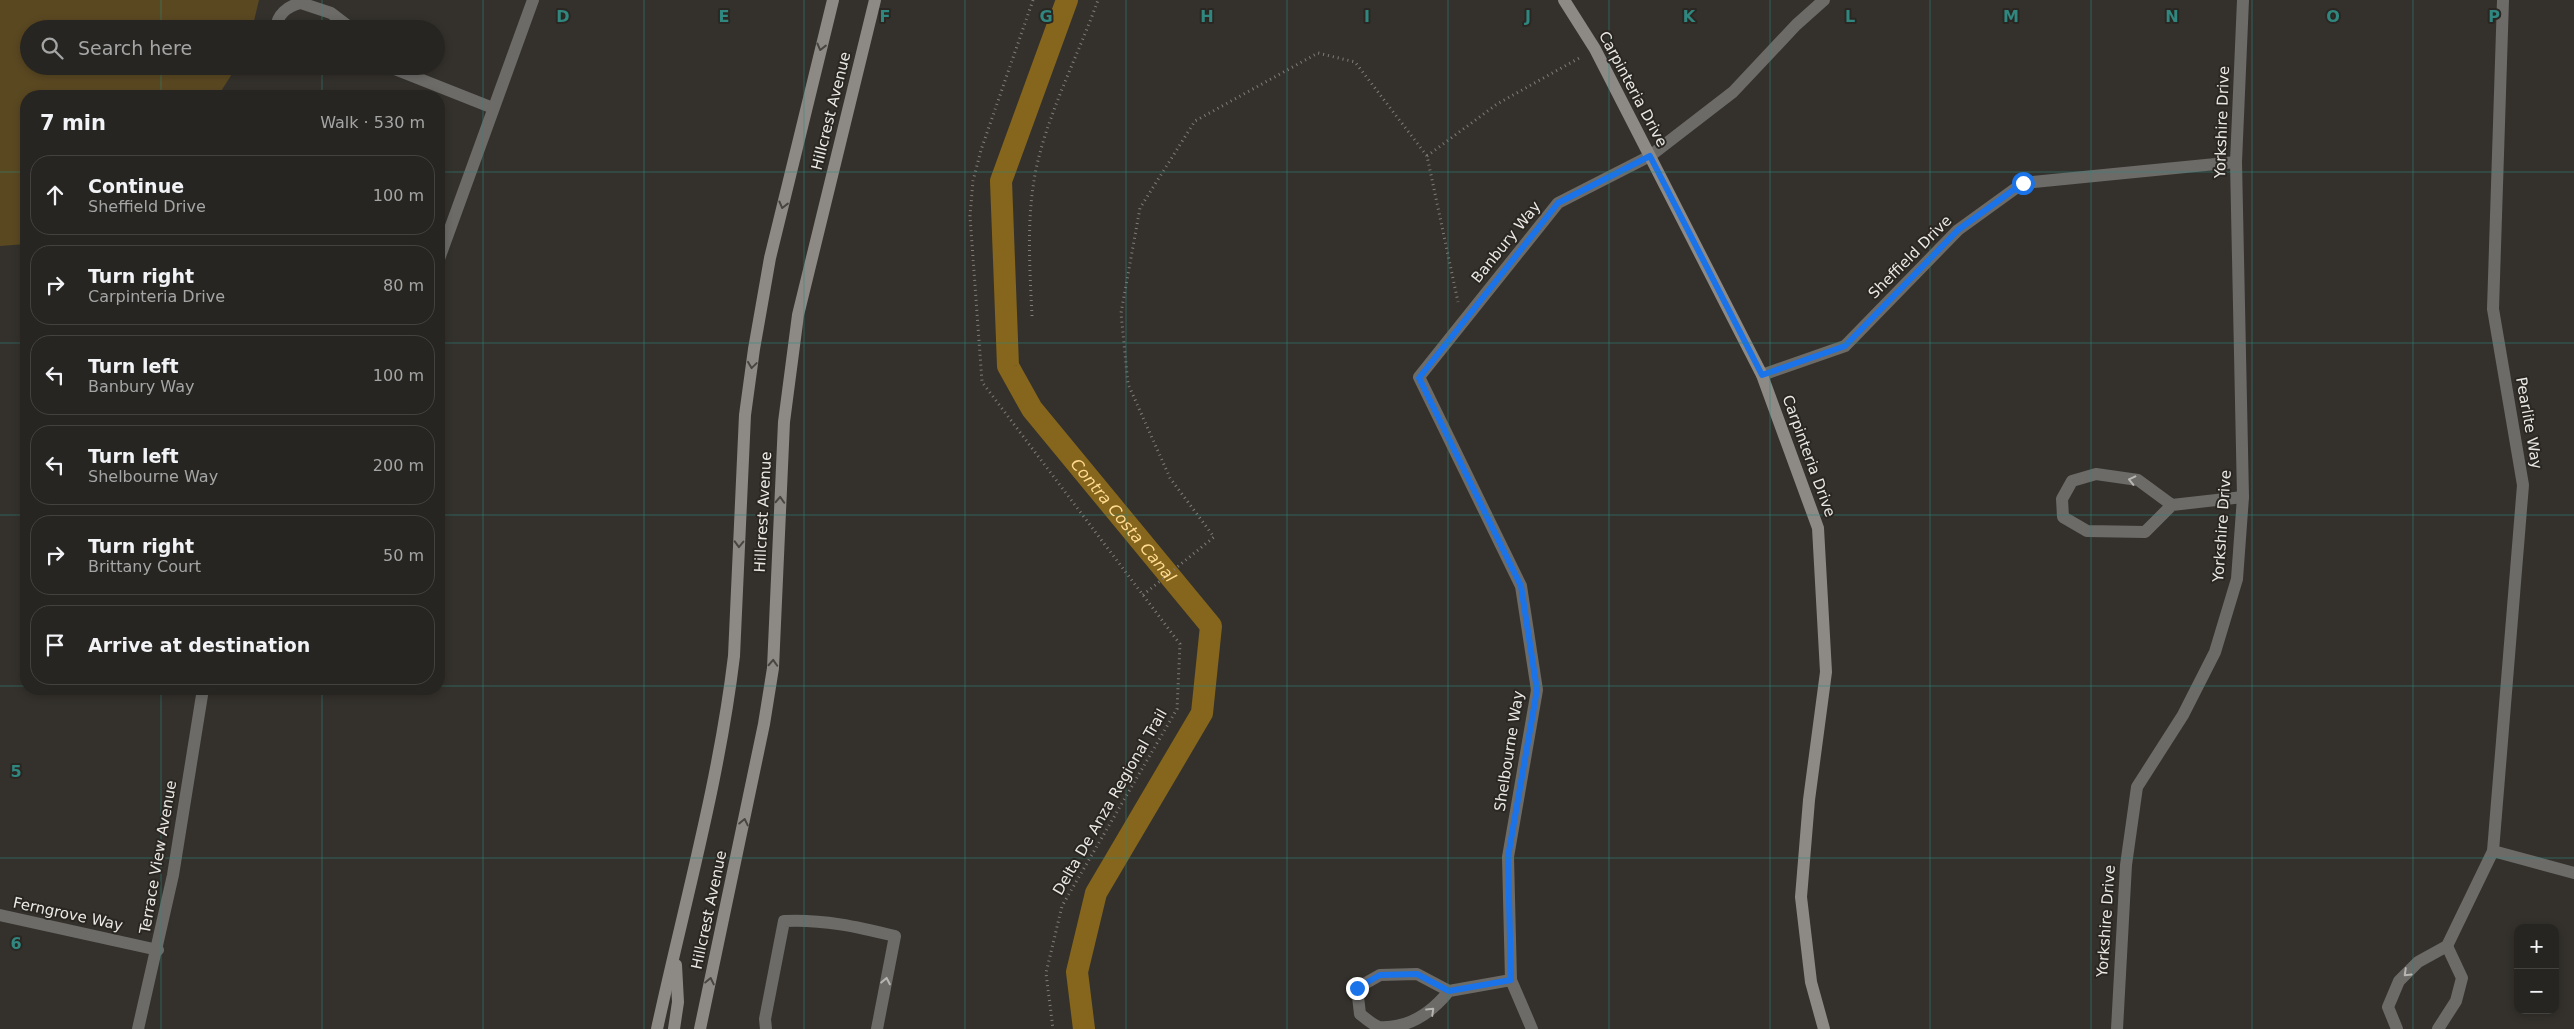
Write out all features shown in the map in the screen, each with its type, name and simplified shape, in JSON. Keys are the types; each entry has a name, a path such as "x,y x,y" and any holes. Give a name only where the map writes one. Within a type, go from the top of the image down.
{"main road":[{"name":"Hillcrest Avenue","path":"657,1029 706,811 730,689 734,656 745,415 754,349 770,258 832,0"},
{"name":"Hillcrest Avenue","path":"700,1029 764,724 773,668 784,422 798,315 875,0"},
{"name":"Carpinteria Drive","path":"1564,0 1595,49 1762,375 1818,528 1826,672 1809,800 1801,897 1811,982 1824,1029"},
{"path":"674,1029 678,1002 677,938"}],"street":[{"path":"445,242 533,0"},
{"name":"Banbury Way","path":"1419,378 1558,203 1650,156 1734,92 1796,24 1824,0"},
{"name":"Yorkshire Drive","path":"2116,1029 2126,866 2137,787 2183,716 2215,652 2237,579 2243,497 2236,162 2243,0"},
{"name":"Pearlite Way","path":"2492,851 2523,485 2493,309 2502,0"},
{"path":"279,20 286,9 301,3 331,13 340,20"},
{"path":"410,75 493,108"},
{"name":"Sheffield Drive","path":"1762,375 1845,346 1958,230 2023,183 2236,162"},
{"name":"Shelbourne Way","path":"1419,378 1521,586 1537,690 1508,857 1511,980 1532,1029"},
{"path":"2172,505 2138,480 2096,474 2072,481 2062,499 2063,517 2087,531 2120,533 2145,532 2172,505 2243,497"},
{"name":"Terrace View Avenue","path":"138,1029 174,875 202,695"},
{"path":"2397,1029 2388,1007 2399,981 2418,962 2447,946 2492,851 2574,873"},
{"name":"Ferngrove Way","path":"0,916 158,950"},
{"path":"766,1029 765,1019 784,921 833,922 895,936 877,1029"},
{"path":"2438,1029 2456,1001 2462,978 2447,946"},
{"path":"1449,991 1429,1015 1405,1028 1379,1027 1360,1014 1357,988 1380,975 1417,974 1449,991 1511,980"}],"path":[{"name":"Delta De Anza Regional Trail","path":"1033,0 981,150 973,181 970,216 982,382 1180,644 1177,709 1062,906 1046,973 1053,1029"},
{"path":"1032,316 1030,232 1033,186 1048,129 1098,0"},
{"path":"1427,156 1497,104 1595,49"},
{"path":"1142,595 1214,537 1170,478 1128,384 1121,313 1140,208 1195,121 1318,53 1355,62 1427,156 1462,322"}],"shaded area":[{"path":"0,0 259,0 254,20 20,20 20,75 231,75 222,90 20,90 20,244 0,246"}],"waterway":[{"name":"Contra Costa Canal","path":"1067,0 1001,181 1008,366 1032,409 1211,626 1202,713 1096,893 1077,972 1084,1029"}],"route":[{"path":"1357,988 1380,975 1417,974 1449,991 1511,980 1508,857 1537,690 1521,586 1419,378 1558,203 1650,156 1762,375 1845,346 1958,230 2023,183"}]}
